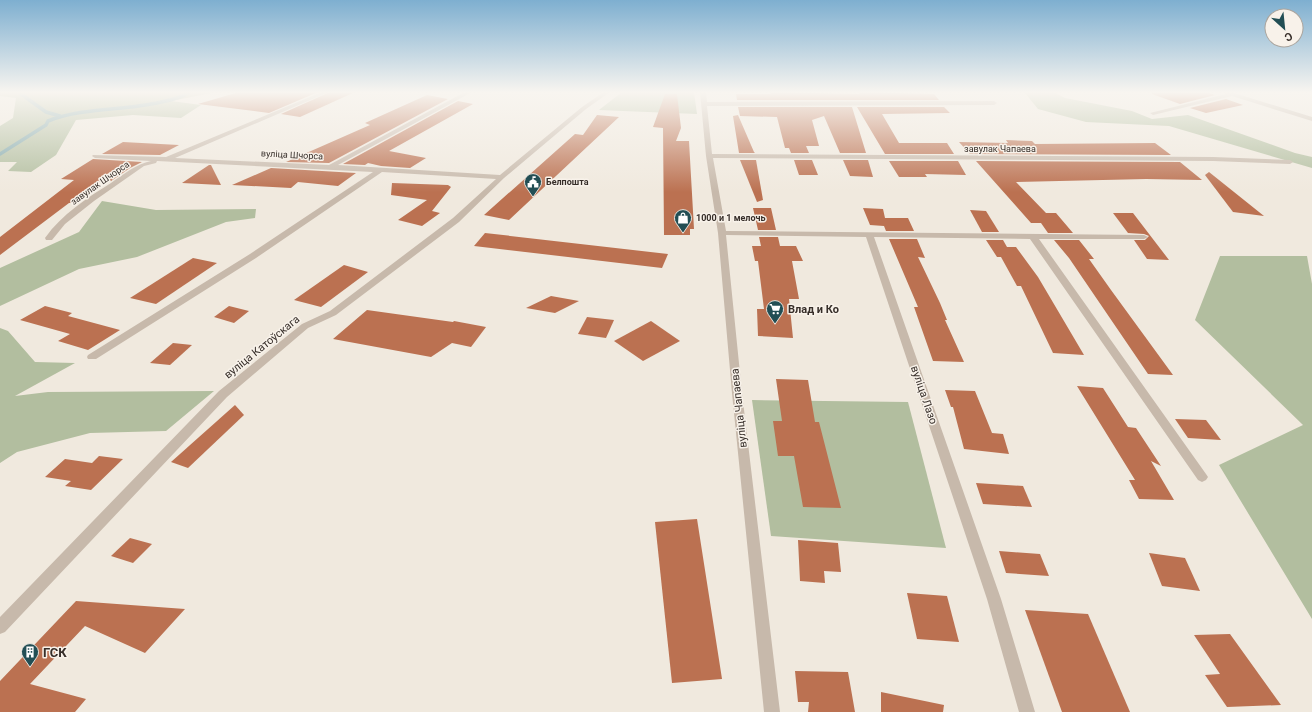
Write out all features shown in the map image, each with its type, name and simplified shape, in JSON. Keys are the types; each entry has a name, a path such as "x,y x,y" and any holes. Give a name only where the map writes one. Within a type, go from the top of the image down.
{"street":[{"name":"завулак Шчорса","path":"49,238 62,222 91,199 142,165 166,160 248,125"},
{"name":"вуліца Шчорса","path":"95,156 330,167 407,125"},
{"name":"вуліца Катоўскага","path":"0,627 223,394 305,326 333,313 456,220 502,177 564,125"},
{"name":"вуліца Чапаева","path":"707,125 709,156 722,233 737,393 772,712"},
{"name":"завулак Чапаева","path":"709,156 1214,159 1290,162"},
{"path":"330,167 502,177"},
{"path":"92,357 253,256 380,170"},
{"path":"722,233 1144,237"},
{"name":"вуліца Лазо","path":"869,235 994,599 1027,712"},
{"path":"1032,235 1202,478"}],"green space":[{"path":"73,125 56,155 31,172 8,171 17,162 0,162 0,126"},
{"path":"1153,125 1217,125 1295,153 1312,157 1312,168 1169,126"},
{"path":"102,201 156,210 256,209 255,218 226,222 137,257 79,269 0,306 0,268 79,232"},
{"path":"1220,256 1307,256 1312,284 1312,619 1219,465 1303,425 1195,320"},
{"path":"0,328 8,331 35,362 75,363 15,396 48,392 214,391 166,431 90,433 17,452 0,463"},
{"path":"752,400 908,402 946,548 771,536"}],"building":[{"path":"369,125 399,125 329,163 286,162"},
{"path":"414,125 435,125 389,151 426,158 410,168 381,166 368,163 365,165 343,164"},
{"path":"590,125 610,125 509,220 484,215 575,134 583,135"},
{"path":"654,125 681,125 676,141 689,141 694,229 690,229 690,235 664,235 663,128 653,127"},
{"path":"734,125 742,125 755,153 739,153"},
{"path":"779,125 813,125 819,146 806,146 809,153 791,153 789,148 785,148"},
{"path":"828,125 858,125 866,153 840,153"},
{"path":"868,125 889,125 899,143 947,143 954,154 885,154"},
{"path":"1006,140 1032,141 1035,144 1155,143 1171,155 970,154 959,142 1008,143"},
{"path":"123,142 179,145 160,155 102,154"},
{"path":"93,159 142,162 111,181 100,181 73,203 69,203 0,255 0,237 74,180 61,179"},
{"path":"740,160 756,160 763,200 757,202"},
{"path":"794,160 812,160 818,175 799,175"},
{"path":"843,160 868,160 873,177 850,176"},
{"path":"889,161 958,161 966,175 925,174 927,177 899,177"},
{"path":"976,161 1180,162 1202,180 1146,179 1016,182 1046,213 1056,213 1073,233 1048,233 1041,223 1031,223"},
{"path":"211,165 221,185 182,183"},
{"path":"271,168 356,173 338,186 298,182 291,188 232,185"},
{"path":"1209,172 1264,216 1233,212 1205,175"},
{"path":"392,183 448,185 451,187 432,211 440,213 422,226 398,220 427,200 391,195"},
{"path":"753,208 771,208 776,230 758,230"},
{"path":"863,208 883,209 885,218 908,218 914,231 886,231 884,226 870,225"},
{"path":"970,210 986,211 999,232 982,232"},
{"path":"1113,213 1133,213 1169,260 1147,259 1134,240 1145,240 1149,236 1144,234 1128,233"},
{"path":"485,233 668,254 662,268 474,246"},
{"path":"759,237 778,237 780,246 796,246 803,261 792,261 799,299 789,299 793,338 758,336 757,309 764,309 758,261 755,261 752,246 761,246"},
{"path":"889,239 917,239 925,258 918,257 940,303 947,320 945,320 964,362 933,361 914,307 918,307"},
{"path":"986,240 1003,240 1007,247 1016,247 1038,277 1084,355 1053,353 1021,286 1017,286 1001,257 997,257"},
{"path":"1054,240 1079,240 1094,259 1089,259 1173,375 1148,374 1069,258"},
{"path":"193,258 217,263 156,304 130,298"},
{"path":"344,265 368,272 321,307 294,300"},
{"path":"551,296 579,301 555,313 526,308"},
{"path":"45,306 72,313 68,316 120,330 88,350 58,341 70,334 20,320"},
{"path":"229,306 249,311 234,323 214,317"},
{"path":"367,310 454,321 486,327 471,347 452,343 431,357 333,339"},
{"path":"587,317 614,320 606,338 578,334"},
{"path":"651,321 680,341 643,361 614,341"},
{"path":"173,343 192,345 170,365 150,363"},
{"path":"776,379 808,380 815,422 819,422 841,508 803,507 794,456 778,456 773,421 782,421"},
{"path":"1077,386 1103,388 1128,427 1136,428 1161,466 1151,461 1174,500 1139,499 1129,480 1135,480"},
{"path":"945,390 975,391 992,433 1003,434 1009,454 964,449 953,407 951,407"},
{"path":"235,405 244,415 188,468 171,462"},
{"path":"1175,419 1206,420 1221,440 1188,438"},
{"path":"99,456 123,459 91,490 65,486 71,481 45,477 65,459 92,463"},
{"path":"976,483 1023,486 1032,507 983,504"},
{"path":"697,519 722,679 672,683 655,522"},
{"path":"130,538 152,544 133,563 111,556"},
{"path":"798,540 838,543 841,572 824,571 825,583 800,581"},
{"path":"999,551 1040,554 1049,576 1006,573"},
{"path":"1149,553 1185,558 1200,591 1162,586"},
{"path":"907,593 947,596 959,642 917,639"},
{"name":"ГСК","path":"76,601 185,609 145,653 85,626 30,684 86,699 75,712 0,712 0,681"},
{"path":"1025,610 1088,614 1130,712 1062,712"},
{"path":"1230,634 1281,705 1227,707 1205,675 1220,674 1194,635"},
{"path":"795,671 848,672 855,712 808,712 809,702 798,702"},
{"path":"881,692 944,705 943,712 881,712"}],"waterway":[{"path":"0,154 46,125"}],"place":[{"name":"Белпошта","path":"533,197"},
{"name":"1000 и 1 мелочь","path":"683,233"},
{"name":"Влад и Ко","path":"775,324"},
{"name":"ГСК","path":"30,667"}]}
